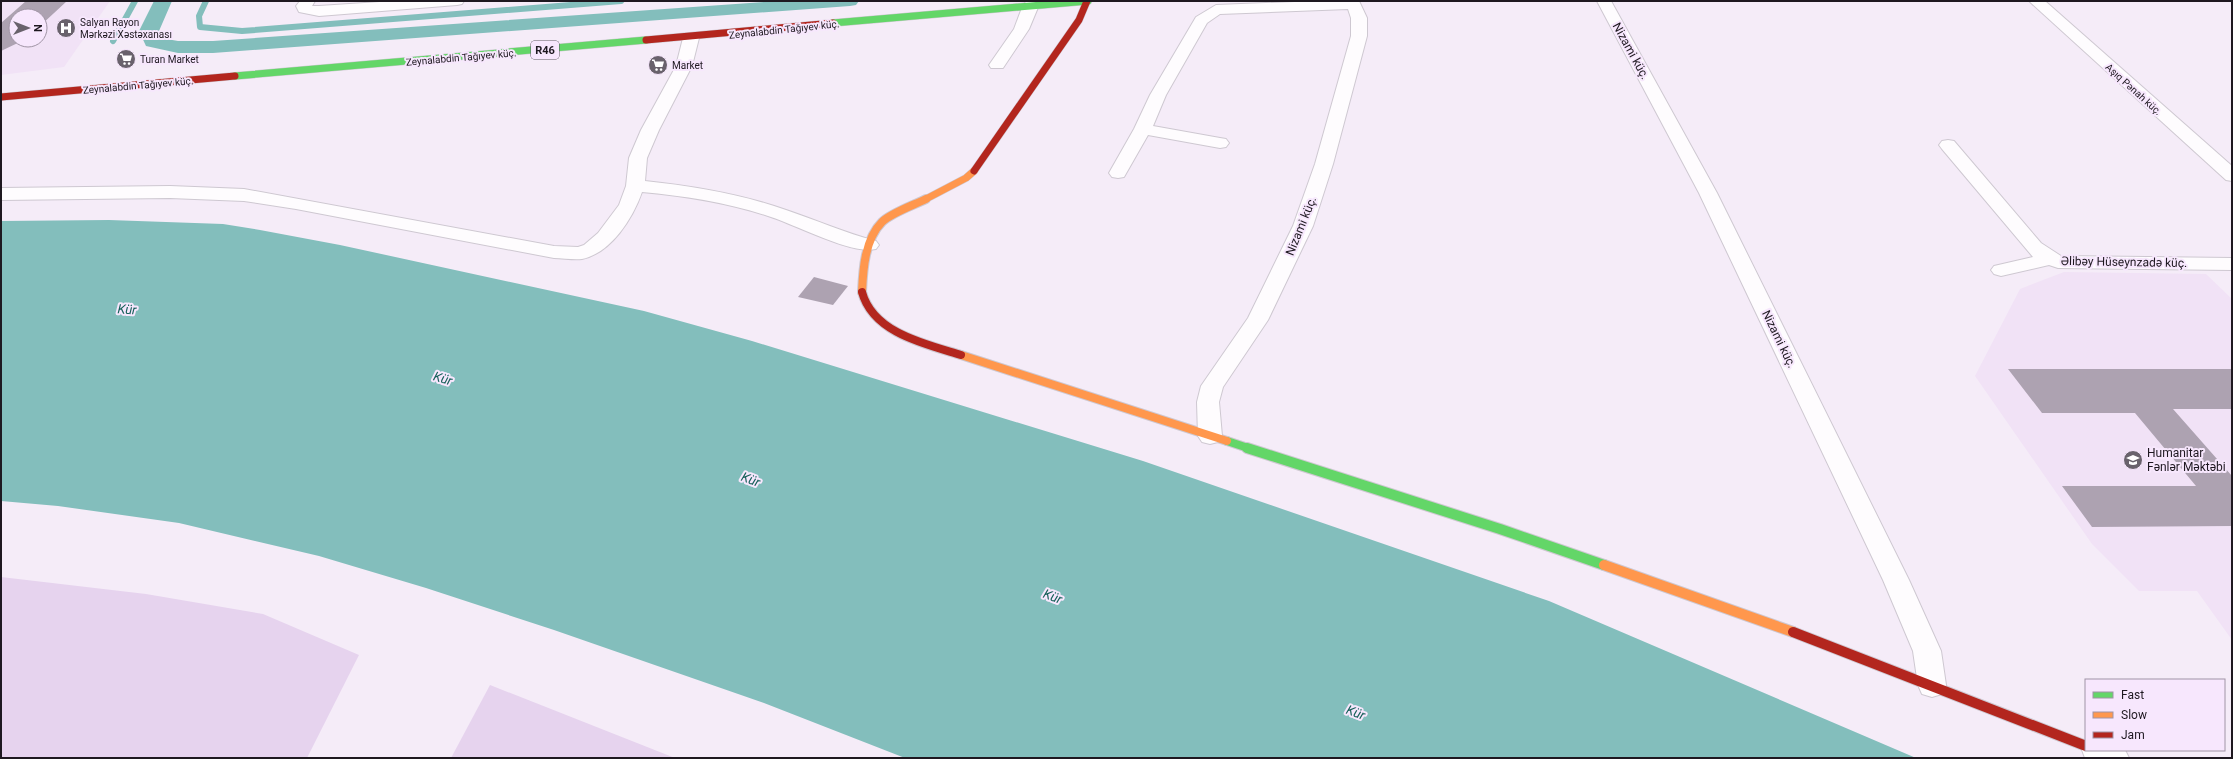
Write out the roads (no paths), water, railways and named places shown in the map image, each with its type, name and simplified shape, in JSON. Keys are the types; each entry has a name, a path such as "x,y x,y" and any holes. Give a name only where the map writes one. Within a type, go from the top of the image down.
{"street":[{"path":"308,1 304,6 304,9 313,10 457,1"},
{"path":"1088,1 1079,20 975,170 966,178 883,221 872,232 861,294 866,307 881,322 910,337 1210,436 1500,529 1822,642 2085,746"},
{"name":"Zeynalabdin Tağıyev küç.","path":"1,97 691,38 1031,5 1088,1"},
{"name":"Nizami küç.","path":"1604,1 1708,193 1919,628 1927,651 1932,685"},
{"name":"Aşıq Pənah küç.","path":"2036,1 2232,176"},
{"path":"1118,174 1143,129 1158,95 1185,47 1201,20 1209,13 1216,10 1352,3"},
{"name":"Nizami küç.","path":"1210,436 1208,402 1212,386 1258,320 1303,226 1324,164 1359,36 1359,18 1352,3"},
{"path":"997,65 1021,33 1031,5"},
{"path":"1,194 170,192 244,195 296,203 567,254 580,253 591,249 605,237 628,205 635,186 638,158 650,130 684,66 691,38"},
{"path":"1143,129 1220,143"},
{"name":"Əlibəy Hüseynzadə küç.","path":"1948,145 2034,246 2050,259 2064,263 2232,264"},
{"path":"635,186 680,190 725,199 778,213 842,238 869,245"},
{"path":"2001,270 2050,259"},
{"path":"2098,751 2114,758"}],"water":[{"name":"Kür","path":"109,220 223,224 340,245 644,311 752,341 1143,461 1549,601 1916,758 905,758 764,703 554,630 426,588 319,556 179,523 58,506 1,501 1,221"}],"waterway":[{"path":"113,41 135,1"},
{"path":"163,1 149,31 153,42 178,47 213,47 481,29 850,1"},
{"path":"206,1 199,16 200,27 242,31 621,1"}],"place":[{"name":"Salyan Rayon Mərkəzi Xəstəxanası","path":"66,28"},
{"name":"Turan Market","path":"126,59"},
{"name":"Market","path":"658,65"},
{"name":"Humanitar Fənlər Məktəbi","path":"2133,460"}]}
